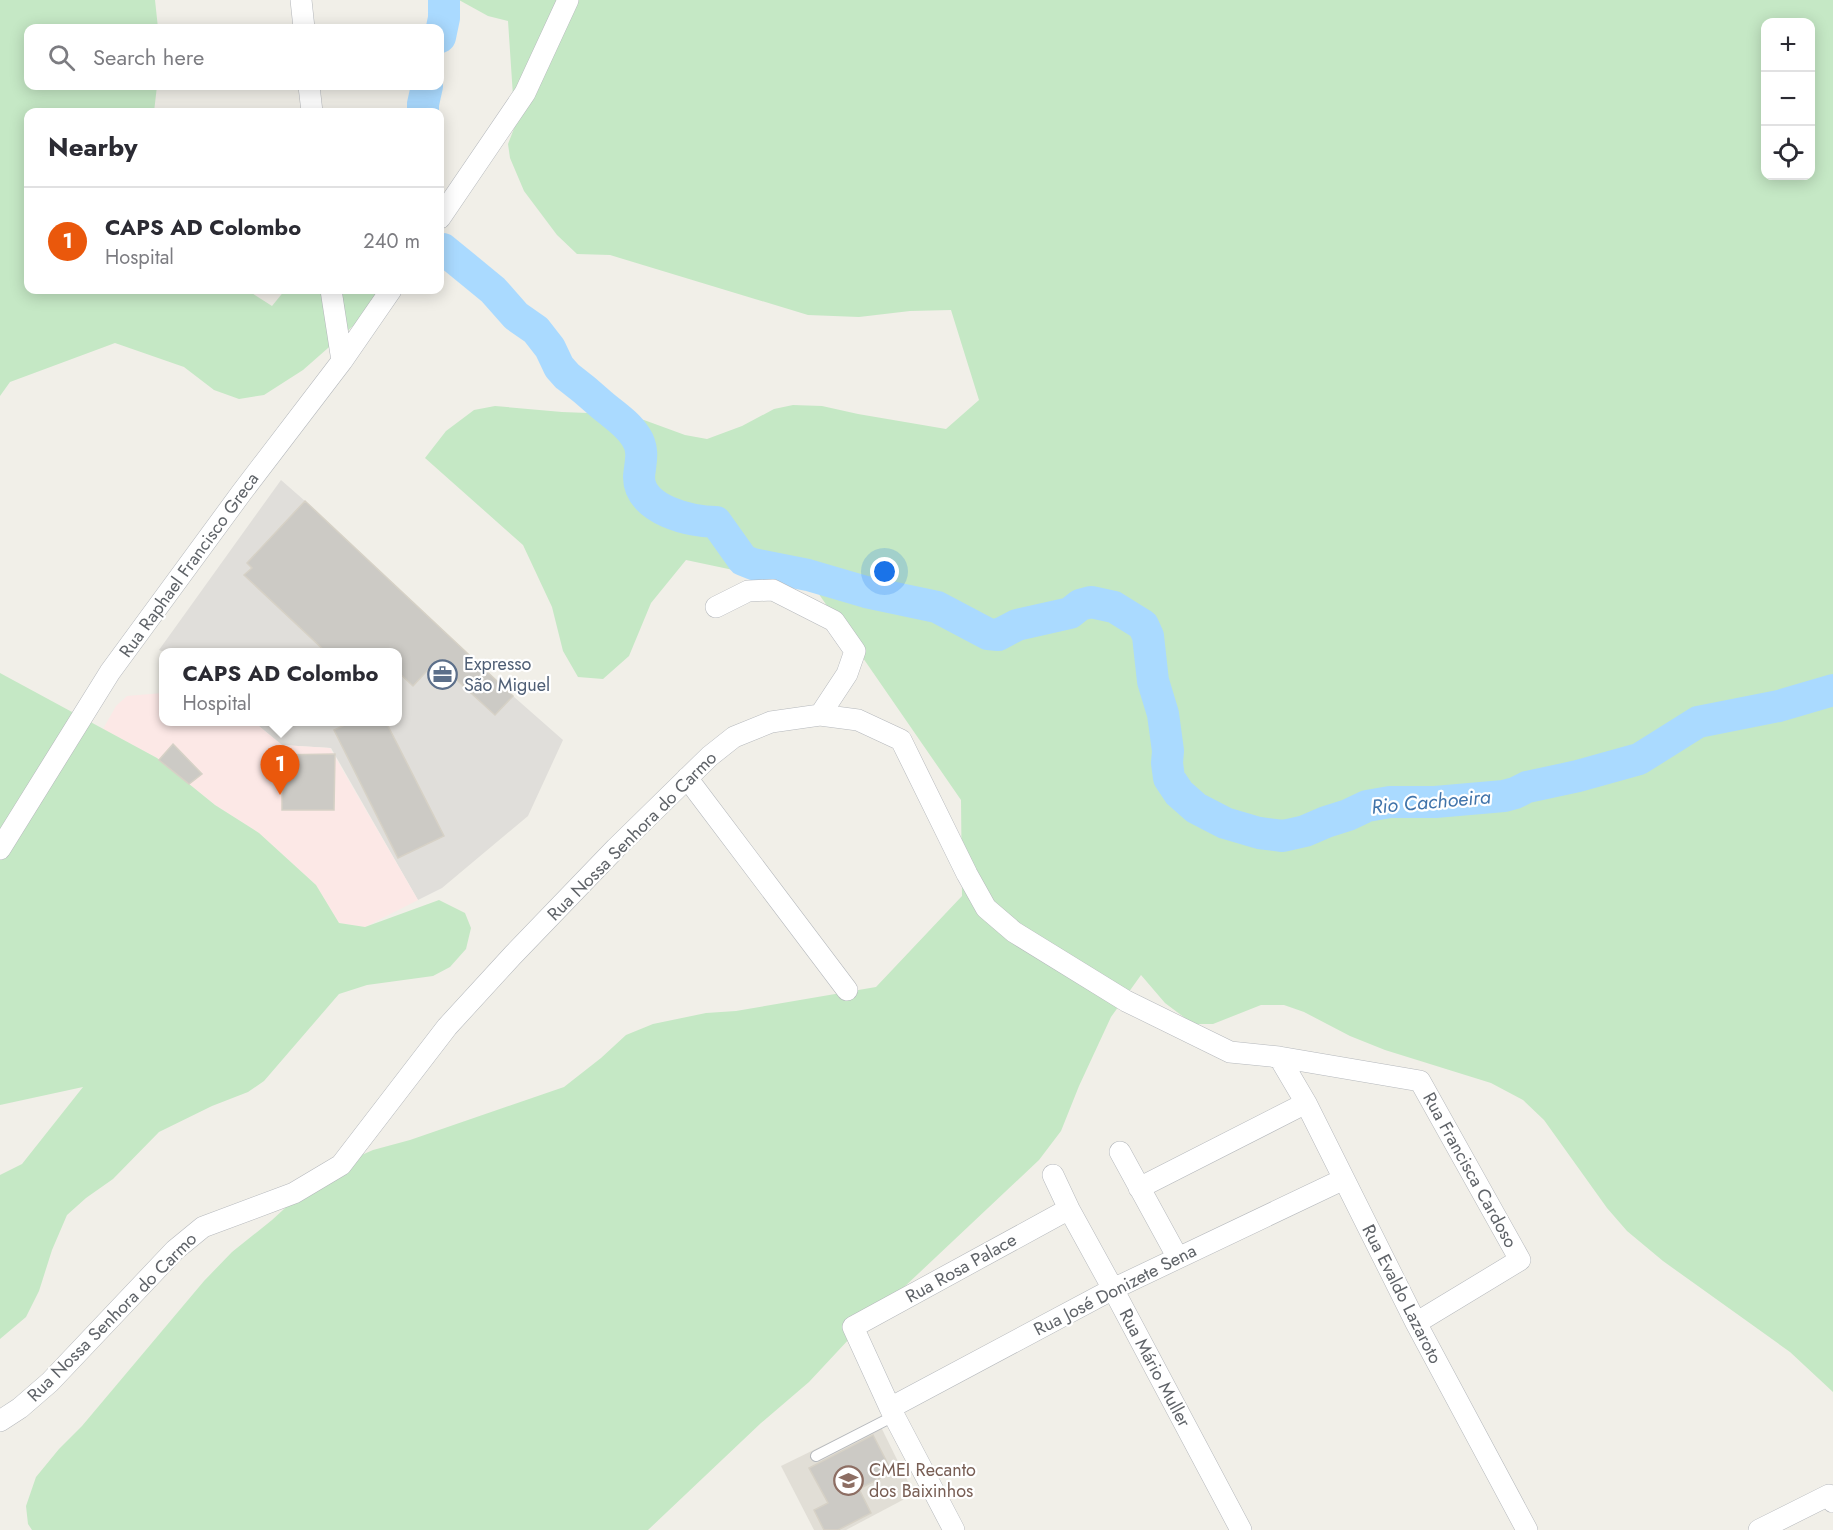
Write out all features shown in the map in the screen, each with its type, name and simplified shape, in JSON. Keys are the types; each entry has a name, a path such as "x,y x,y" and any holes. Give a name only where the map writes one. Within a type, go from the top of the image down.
{"street":[{"path":"302,0 304,24"},
{"path":"444,212 525,93 568,0"},
{"path":"309,90 312,108"},
{"path":"332,294 342,361"},
{"name":"Rua Raphael Francisco Greca","path":"0,849 110,672 342,361 388,294"},
{"path":"716,607 748,591 773,590 834,621 855,651 848,674 820,715"},
{"name":"Rua Nossa Senhora do Carmo","path":"0,1421 20,1408 50,1382 175,1250 203,1227 294,1193 341,1165 447,1027 513,955 687,778 734,737 771,722 820,715 858,720 901,740 986,908 1014,932 1126,1001 1230,1052 1280,1057 1420,1081"},
{"path":"687,778 847,990"},
{"name":"Rua Evaldo Lazaroto","path":"1280,1057 1416,1323 1527,1530"},
{"name":"Rua Francisca Cardoso","path":"1416,1323 1520,1260 1420,1081"},
{"path":"1139,1188 1305,1103"},
{"path":"1120,1152 1178,1258"},
{"name":"Rua Mário Muller","path":"1053,1174 1069,1209 1241,1530"},
{"name":"Rua José Donizete Sena","path":"892,1412 1113,1289 1344,1179"},
{"name":"Rua Rosa Palace","path":"892,1412 853,1327 1069,1209"},
{"path":"892,1412 954,1530"},
{"path":"1759,1530 1831,1498"}],"lane":[{"path":"816,1456 892,1412"}],"shaded area":[{"name":"Expresso São Miguel","path":"281,480 563,740 528,816 442,888 418,900 331,748 282,745 259,726 402,726 402,648 160,648"},
{"path":"159,693 159,726 259,726 282,745 330,748 418,900 365,927 339,923 316,885 259,833 215,805 157,758 103,729 116,706 127,696"},
{"name":"CMEI Recanto dos Baixinhos","path":"877,1419 914,1494 846,1530 814,1530 781,1466"}],"green space":[{"path":"0,0 155,0 158,24 24,24 24,90 157,90 154,108 24,108 24,294 253,294 272,306 282,294 379,294 361,319 303,370 264,395 239,399 214,390 184,367 115,343 10,382 0,396"},
{"path":"459,0 1833,0 1833,1392 1790,1352 1663,1261 1627,1231 1607,1208 1544,1120 1523,1100 1491,1083 1385,1050 1284,1005 1261,1005 1213,1024 1193,1024 1165,1003 1141,975 1111,1017 1061,1131 1039,1160 850,1338 809,1382 761,1423 648,1530 32,1530 28,1524 26,1506 36,1477 204,1281 232,1252 317,1179 341,1164 373,1150 410,1140 564,1087 626,1035 653,1024 706,1013 736,1011 876,987 962,896 961,800 814,587 686,560 651,603 629,656 603,679 578,677 563,651 552,607 523,545 425,458 446,431 474,410 495,406 614,414 644,420 685,435 707,439 742,426 774,409 793,405 822,406 946,429 979,400 951,310 910,311 859,317 808,315 610,255 577,254 557,235 524,191 510,158 508,144 515,126 508,21 488,16"},
{"path":"0,673 157,758 215,805 259,833 316,885 339,923 365,927 439,900 465,913 471,928 466,949 450,967 433,976 367,985 339,994 264,1081 248,1092 212,1106 159,1132 113,1179 67,1215 52,1250 39,1291 26,1317 0,1339 0,1175 22,1164 83,1087 0,1105"}],"building":[{"path":"305,501 513,696 495,715 436,661 413,686 402,676 402,648 322,648 244,575 252,568 247,563"},
{"path":"342,726 388,726 444,836 398,858 334,730"},
{"path":"173,744 202,774 189,784 159,760"},
{"path":"335,754 334,810 282,810 282,781 276,781 275,755"},
{"path":"873,1435 892,1472 859,1489 871,1513 838,1530 824,1530 814,1510 828,1503 809,1468"}],"waterway":[{"name":"Rio Cachoeira","path":"443,24 444,0"},
{"name":"Rio Cachoeira","path":"423,108 426,90"},
{"name":"Rio Cachoeira","path":"444,250 493,290 516,316 536,330 567,376 633,432 640,447 641,488 648,498 668,512 693,520 716,522 743,560 808,575 866,592 937,607 988,634 998,635 1017,625 1070,613 1080,605 1091,602 1114,607 1143,625 1148,636 1153,681 1163,714 1169,778 1179,793 1196,808 1225,823 1259,833 1283,836 1305,831 1367,806 1390,802 1435,802 1504,796 1527,787 1639,759 1698,722 1779,706 1833,690"}],"place":[{"name":"Expresso São Miguel","path":"443,674"},
{"name":"CAPS AD Colombo","path":"280,795"},
{"name":"CMEI Recanto dos Baixinhos","path":"848,1480"}]}
